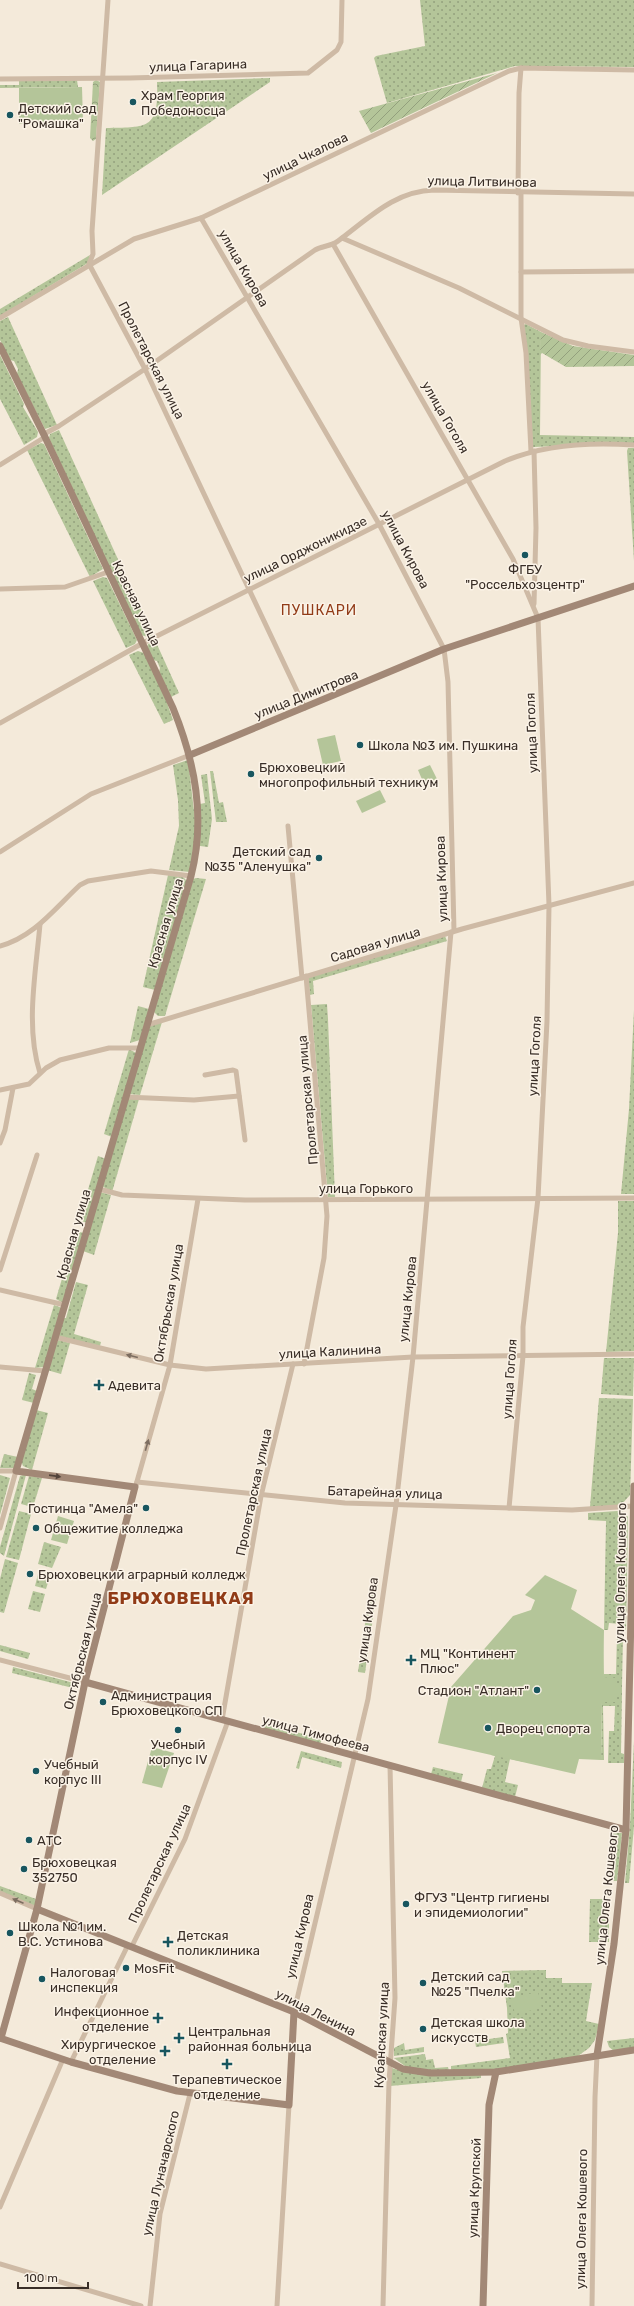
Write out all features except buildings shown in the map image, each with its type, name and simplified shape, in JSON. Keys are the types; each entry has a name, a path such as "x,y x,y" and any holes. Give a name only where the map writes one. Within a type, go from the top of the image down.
{"street":[{"path":"89,264 93,254 92,231 108,0"},
{"name":"улица Гагарина","path":"0,78 308,73 337,50 341,42 342,0"},
{"name":"улица Чкалова","path":"0,318 89,264 134,240 201,218 496,76 521,68 634,70"},
{"name":"улица Гоголя","path":"521,68 518,93 521,318 526,353 536,528 534,605"},
{"name":"улица Литвинова","path":"0,465 145,369 316,250 333,244 379,210 409,193 434,190 520,193 634,194"},
{"name":"улица Кирова","path":"201,218 379,524 444,649 448,682 453,931 429,1200 413,1357 396,1505 368,1699 294,2012 277,2306"},
{"path":"342,238 417,268 569,342 634,352"},
{"name":"улица Гоголя","path":"333,244 469,479 512,559 534,605 538,618 549,904 547,1021 538,1198 523,1327 523,1356 509,1508"},
{"name":"Пролетарская улица","path":"89,264 145,369 250,588 305,708"},
{"path":"521,272 634,271"},
{"name":"Красная улица","path":"0,346 45,435 173,708 190,755 199,825 197,850 191,876 0,1528"},
{"name":"улица Орджоникидзе","path":"0,723 143,643 250,588 373,529 379,524 505,461 532,451 580,445 634,445"},
{"path":"0,589 65,587 108,572"},
{"name":"улица Димитрова","path":"0,852 91,794 305,708 444,649 634,586"},
{"name":"Пролетарская улица","path":"288,826 327,1199 324,1258 304,1364"},
{"path":"0,946 20,939 40,924 80,885 93,879 151,871 191,876"},
{"name":"Садовая улица","path":"147,1025 453,931 549,904 634,883"},
{"path":"40,924 33,1019 36,1059 40,1073"},
{"path":"0,1090 29,1084 52,1064 67,1058 116,1047 141,1048"},
{"path":"205,1075 235,1070 237,1073 245,1140"},
{"path":"0,1143 5,1130 13,1088"},
{"path":"126,1097 194,1100 239,1096"},
{"path":"0,1270 37,1155"},
{"name":"улица Горького","path":"99,1189 122,1195 198,1199 429,1200 634,1198"},
{"name":"Октябрьская улица","path":"1,2038 37,1908 85,1682 136,1485 170,1365 198,1199"},
{"path":"0,1290 65,1305"},
{"name":"улица Калинина","path":"55,1337 170,1365 206,1369 413,1357 634,1354"},
{"name":"Пролетарская улица","path":"71,2062 185,1839 225,1720 261,1496 293,1364"},
{"path":"0,1367 45,1371"},
{"name":"Батарейная улица","path":"0,1471 16,1471 136,1485 326,1502 581,1510 633,1506"},
{"name":"улица Олега Кошевого","path":"592,2306 597,2055 614,1944 626,1830 629,1761 634,1486"},
{"name":"улица Тимофеева","path":"0,1660 626,1830"},
{"name":"Кубанская улица","path":"383,2306 395,1991 390,1765"},
{"name":"улица Ленина","path":"0,1893 294,2012 391,2065 403,2070 424,2072 496,2072 634,2050"},
{"path":"1,2038 71,2062 190,2094 289,2105"},
{"path":"0,2207 63,2059"},
{"name":"улица Крупской","path":"483,2306 489,2101 496,2072"},
{"name":"улица Луначарского","path":"150,2306 155,2247 162,2204 190,2094"},
{"path":"0,2264 141,2306"}],"green space":[{"path":"420,0 634,0 634,67 515,66 387,103 374,58 376,56 425,46"},
{"path":"497,73 371,133 359,111"},
{"path":"270,78 270,82 102,195 106,128 141,126 148,123 153,117 156,109 157,82"},
{"path":"19,80 77,80 78,87 0,88 0,85 19,85"},
{"path":"96,80 100,82 96,139 93,141 90,138 93,82"},
{"path":"82,87 83,122 19,124 19,88"},
{"path":"90,255 88,263 0,316 0,309"},
{"path":"8,317 57,425 45,429 17,374 18,369 14,361 10,360 0,340 0,321"},
{"path":"526,324 541,332 540,435 634,437 634,443 533,447 523,325"},
{"path":"541,332 573,346 634,355 634,366 566,367 542,353 540,355"},
{"path":"0,355 24,404 23,407 38,432 37,437 24,445 0,399"},
{"path":"59,430 153,636 148,637 141,635 49,438 50,434"},
{"path":"41,443 44,444 103,569 90,577 27,450"},
{"path":"628,448 634,448 634,561 627,451"},
{"path":"103,577 107,578 137,640 135,644 126,648 93,581"},
{"path":"155,640 179,693 171,697 159,672 160,668 157,661 153,660 147,647 148,644"},
{"path":"138,651 144,653 165,697 173,720 164,724 129,655"},
{"path":"335,735 341,761 323,765 317,739"},
{"path":"188,760 196,828 190,872 169,870 179,826 178,800 173,765"},
{"path":"430,765 437,779 424,784 418,770"},
{"path":"210,771 213,771 219,803 223,802 227,822 216,822"},
{"path":"207,774 212,819 208,847 200,846 200,804 205,803 201,775"},
{"path":"380,790 386,802 362,813 356,801"},
{"path":"168,875 183,877 187,881 155,990 143,987"},
{"path":"193,879 206,879 165,1016 158,1016 154,1012"},
{"path":"445,936 447,941 313,981 314,994 310,995 308,977"},
{"path":"327,1004 335,1197 328,1197 311,1005"},
{"path":"138,1006 149,1009 140,1040 130,1043"},
{"path":"634,1010 634,1194 621,1194 629,1109"},
{"path":"162,1022 140,1095 129,1094 149,1026"},
{"path":"129,1049 136,1053 112,1137 104,1134"},
{"path":"128,1099 139,1099 112,1192 102,1186"},
{"path":"98,1156 106,1159 87,1223 79,1220"},
{"path":"100,1192 111,1195 94,1255 83,1251"},
{"path":"618,1201 634,1201 634,1351 606,1352 618,1233"},
{"path":"76,1231 84,1233 63,1303 56,1299"},
{"path":"76,1282 88,1285 74,1334 101,1342 100,1346 57,1336 63,1318 66,1318"},
{"path":"54,1305 62,1308 44,1367 35,1368"},
{"path":"58,1340 70,1343 61,1374 47,1370"},
{"path":"604,1358 634,1358 633,1396 601,1394"},
{"path":"29,1373 36,1375 32,1389 37,1391 34,1403 22,1400"},
{"path":"599,1398 633,1399 630,1495 621,1505 590,1507"},
{"path":"36,1410 48,1413 32,1470 23,1466 21,1461"},
{"path":"4,1454 18,1457 15,1468 0,1468"},
{"path":"0,1475 10,1478 0,1515"},
{"path":"26,1475 4,1556 0,1553 0,1547 20,1476"},
{"path":"29,1476 42,1478 33,1507 21,1504"},
{"path":"19,1511 31,1514 19,1560 6,1557"},
{"path":"624,1512 628,1517 626,1630 620,1629 620,1624 609,1623 608,1630 604,1630 606,1521 588,1520 588,1513"},
{"path":"58,1516 74,1521 67,1544 51,1540"},
{"path":"44,1542 61,1547 52,1568 38,1564"},
{"path":"5,1559 18,1563 4,1613 0,1612 0,1579"},
{"path":"39,1570 51,1573 46,1589 35,1586"},
{"name":"Стадион \"Атлант\"","path":"545,1575 577,1590 571,1609 604,1630 603,1677 616,1678 615,1687 622,1687 622,1693 615,1693 615,1702 602,1702 601,1760 579,1759 575,1774 438,1743 451,1687 513,1616 531,1610 535,1600 525,1595"},
{"path":"371,1583 378,1584 365,1673 358,1672"},
{"path":"33,1591 45,1594 40,1612 28,1609"},
{"path":"604,1632 604,1674 616,1674 617,1635 623,1635 622,1687 615,1687 603,1677"},
{"path":"0,1645 30,1653 28,1659 0,1651"},
{"path":"13,1667 74,1683 73,1688 12,1673"},
{"path":"615,1693 622,1693 621,1753 624,1754 624,1763 608,1763 609,1731 614,1731 615,1706 603,1706 604,1760 601,1760 602,1702"},
{"path":"266,1724 322,1739 320,1744 264,1729"},
{"path":"495,1741 524,1762 510,1759 505,1782 518,1785 515,1797 482,1788 487,1769 491,1769 495,1756 491,1755"},
{"path":"634,1741 634,1826 629,1883 625,1883 630,1826"},
{"path":"152,1747 174,1753 162,1788 142,1783"},
{"path":"301,1751 342,1762 341,1768 302,1757 299,1769 296,1768"},
{"path":"433,1767 463,1774 461,1782 431,1774"},
{"path":"613,1833 622,1833 617,1881 609,1881"},
{"path":"0,1886 36,1899 35,1906 0,1892"},
{"path":"590,1899 609,1899 609,1942 589,1942"},
{"path":"546,1970 546,1978 562,1978 562,1983 592,1983 586,2021 599,2024 595,2040 589,2048 578,2056 496,2070 451,2071 451,2066 510,2058 506,2034 508,2033 507,2008 502,1971"},
{"path":"538,1992 542,2008 515,2014 511,1998"},
{"path":"503,2037 504,2043 476,2047 475,2041"},
{"path":"634,2038 634,2048 614,2051 609,2047 607,2041"},
{"path":"404,2043 405,2050 424,2047 424,2052 394,2056 394,2048"},
{"path":"425,2054 426,2060 433,2059 435,2068 448,2067 449,2071 409,2069 394,2058"},
{"path":"392,2068 404,2072 481,2075 481,2078 390,2086"}],"place":[{"name":"Храм Георгия Победоносца","path":"133,102"},
{"name":"Детский сад \"Ромашка\"","path":"10,115"},
{"name":"ФГБУ \"Россельхозцентр\"","path":"525,555"},
{"name":"Школа №3 им. Пушкина","path":"360,745"},
{"name":"Брюховецкий многопрофильный техникум","path":"251,774"},
{"name":"Детский сад №35 \"Аленушка\"","path":"319,858"},
{"name":"Адевита","path":"99,1385"},
{"name":"Гостинца \"Амела\"","path":"146,1508"},
{"name":"Общежитие колледжа","path":"36,1528"},
{"name":"Брюховецкий аграрный колледж","path":"30,1574"},
{"name":"МЦ \"Континент Плюс\"","path":"411,1660"},
{"name":"Стадион \"Атлант\"","path":"537,1690"},
{"name":"Администрация Брюховецкого СП","path":"103,1702"},
{"name":"Дворец спорта","path":"488,1728"},
{"name":"Учебный корпус IV","path":"178,1730"},
{"name":"Учебный корпус III","path":"36,1771"},
{"name":"АТС","path":"29,1840"},
{"name":"Брюховецкая 352750","path":"24,1869"},
{"name":"ФГУЗ \"Центр гигиены и эпидемиологии\"","path":"406,1904"},
{"name":"Школа №1 им. В.С. Устинова","path":"10,1933"},
{"name":"Детская поликлиника","path":"168,1942"},
{"name":"MosFit","path":"126,1968"},
{"name":"Налоговая инспекция","path":"42,1979"},
{"name":"Детский сад №25 \"Пчелка\"","path":"423,1983"},
{"name":"Инфекционное отделение","path":"158,2018"},
{"name":"Детская школа искусств","path":"423,2029"},
{"name":"Центральная районная больница","path":"179,2038"},
{"name":"Хирургическое отделение","path":"165,2051"},
{"name":"Терапевтическое отделение","path":"227,2064"}],"district":[{"name":"ПУШКАРИ","path":"319,610"},
{"name":"БРЮХОВЕЦКАЯ","path":"181,1598"}]}
